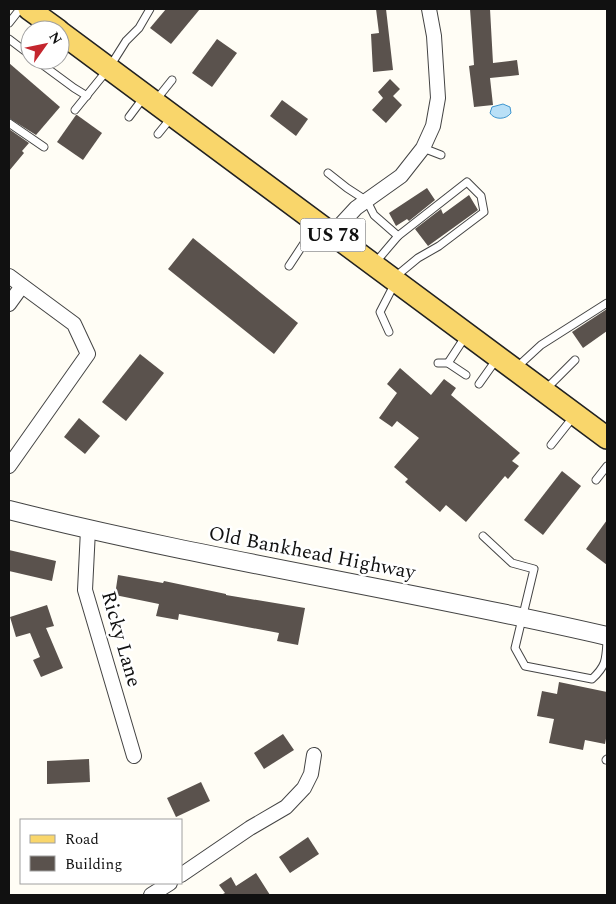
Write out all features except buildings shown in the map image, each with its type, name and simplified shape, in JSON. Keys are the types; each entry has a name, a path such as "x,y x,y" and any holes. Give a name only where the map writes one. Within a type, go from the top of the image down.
{"main road":[{"name":"US 78","path":"29,9 44,20"},
{"name":"US 78","path":"70,39 607,438"}],"street":[{"path":"325,229 401,176 423,148 433,126 438,98 434,36 430,9"},
{"path":"9,276 74,324 88,354 9,466"},
{"path":"9,304 22,286"},
{"name":"Old Bankhead Highway","path":"9,510 88,530 523,617 607,636"},
{"name":"Ricky Lane","path":"88,530 86,590 134,756"},
{"path":"182,874 250,828 286,807 304,788 311,774 314,755"},
{"path":"151,895 168,884"}],"lane":[{"path":"9,23 29,9"},
{"path":"75,110 109,68 126,41 139,28 150,9"},
{"path":"9,39 20,47"},
{"path":"50,70 87,96"},
{"path":"129,116 172,80"},
{"path":"158,134 173,116"},
{"path":"9,122 44,147"},
{"path":"423,148 441,155"},
{"path":"328,173 367,201 374,215 398,236"},
{"path":"373,264 398,236 467,182 481,196 484,212 439,246 418,258 394,280 380,312 389,332"},
{"path":"289,266 325,229"},
{"path":"515,369 541,345 607,303"},
{"path":"448,363 467,334"},
{"path":"479,384 498,356"},
{"path":"544,391 575,360"},
{"path":"438,363 448,363 466,375"},
{"path":"551,445 575,414"},
{"path":"596,480 607,466"},
{"path":"483,536 512,563 534,569 514,648 525,666 592,679 605,671 607,641"}],"water":[{"path":"503,104 510,107 511,113 509,115 500,118 494,117 490,113 492,107"}]}
